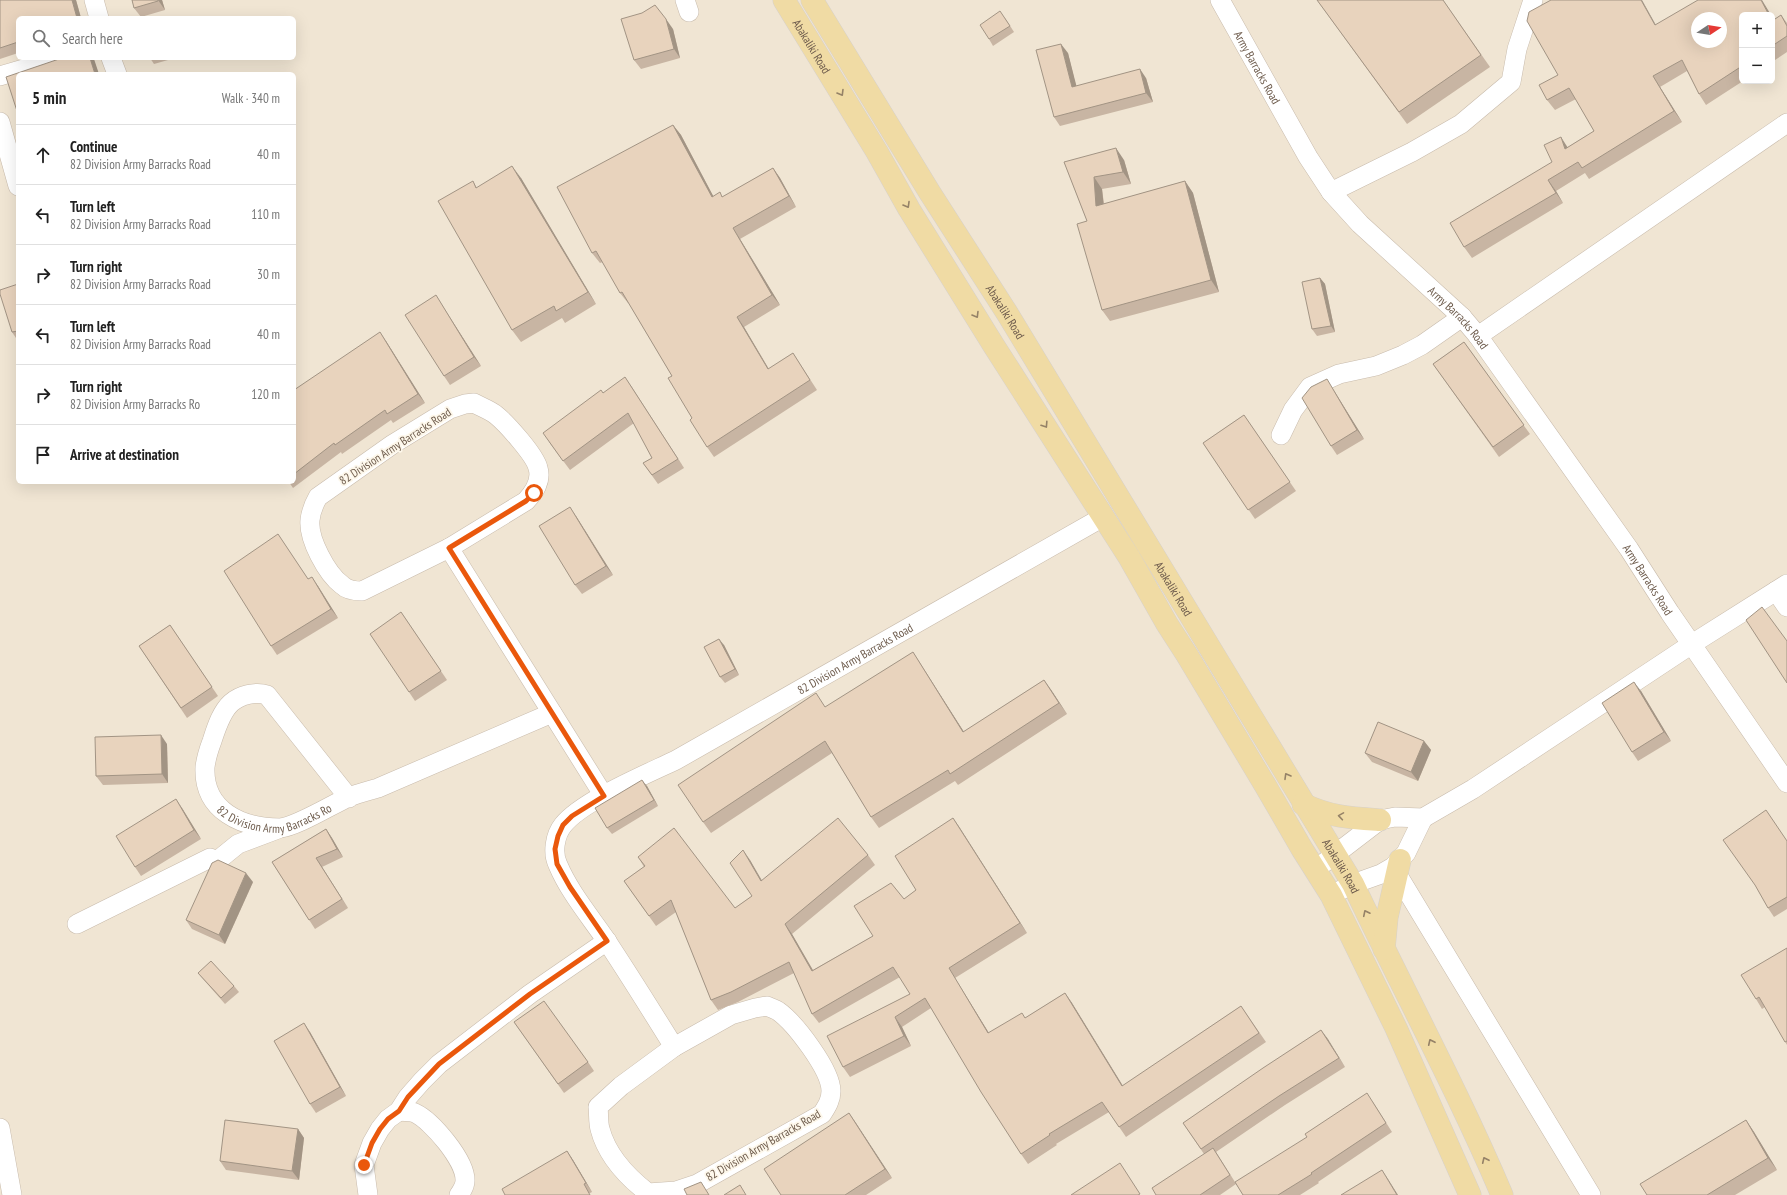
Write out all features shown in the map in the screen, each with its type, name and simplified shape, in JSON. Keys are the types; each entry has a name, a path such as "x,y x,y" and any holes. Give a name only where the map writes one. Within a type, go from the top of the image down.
{"main road":[{"name":"Abakaliki Road","path":"784,0 877,152 909,209 1129,557 1167,624 1188,655 1266,784 1302,849 1331,895 1396,1028 1470,1195"},
{"name":"Abakaliki Road","path":"812,0 930,193 1007,313 1248,709 1303,804 1353,884 1384,950 1419,1017 1502,1195"},
{"path":"1303,804 1320,812 1380,820"},
{"path":"1384,950 1387,917 1399,867"}],"street":[{"path":"94,0 98,16"},
{"name":"Army Barracks Road","path":"1220,0 1308,158 1331,192 1360,224 1462,317 1478,336 1629,549 1787,783"},
{"path":"1331,192 1412,152 1461,124 1511,82 1517,49 1533,0"},
{"path":"0,76 54,60"},
{"path":"112,60 116,72"},
{"path":"0,122 13,148 16,171"},
{"path":"1478,336 1787,123"},
{"path":"1281,435 1293,410 1310,387 1338,374 1376,366 1403,355 1422,345 1462,317"},
{"name":"82 Division Army Barracks Road","path":"465,404 474,404 496,415 524,446 538,468 539,478 534,493 526,501 449,548 362,591 354,591 343,586 333,578 314,544 310,520 312,507 318,497 324,492 393,444 450,409 465,404"},
{"name":"82 Division Army Barracks Road","path":"674,1047 607,941 570,887 557,864 555,849 558,836 563,825 572,816 604,796 682,756 1103,517"},
{"path":"449,548 604,796"},
{"path":"1316,869 1335,856 1380,820 1395,818 1423,818 1473,789 1692,644 1782,588 1787,607"},
{"name":"82 Division Army Barracks Ro","path":"349,798 267,695 260,692 237,699 230,704 221,718 208,752 205,768 210,793 214,803 226,814 236,819 258,826 282,828 349,798 378,788 552,713"},
{"path":"1331,895 1353,884 1399,867 1423,818"},
{"path":"77,924 210,858 217,861 238,844 282,828"},
{"path":"1399,867 1591,1195"},
{"path":"368,1195 364,1165 372,1143 388,1119 399,1111 408,1097 439,1064 530,994 607,941"},
{"name":"82 Division Army Barracks Road","path":"767,1006 777,1010 792,1023 825,1070 831,1089 829,1102 822,1114 697,1184 676,1191 648,1192 631,1180 611,1154 600,1128 598,1107 621,1086 674,1047 731,1016 755,1008 767,1006"},
{"path":"399,1111 414,1113 437,1132 448,1145 462,1167 466,1180 460,1195"},
{"path":"0,1128 12,1195"}],"shaded area":[{"path":"0,0 1787,0 1787,1195 0,1195"}],"building":[{"path":"0,0 72,0 76,16 16,16 16,43 0,48"},
{"path":"132,0 158,0 158,1 134,8"},
{"path":"1317,0 1443,0 1481,55 1399,112"},
{"path":"1551,0 1641,0 1655,25 1698,0 1761,0 1767,12 1739,12 1739,68 1699,94 1682,60 1653,76 1674,111 1582,168 1578,162 1548,180 1556,193 1464,247 1450,223 1552,162 1544,145 1561,137 1565,149 1594,131 1569,88 1547,100 1539,85 1558,75 1527,21 1529,12"},
{"path":"655,5 666,19 674,49 634,60 621,19 642,13"},
{"path":"1000,11 1010,26 989,39 980,25"},
{"path":"1781,15 1787,26 1787,36 1775,44 1775,19"},
{"path":"1061,44 1072,87 1140,69 1146,93 1054,117 1036,50"},
{"path":"56,60 91,60 94,72 21,72"},
{"path":"16,74 16,108 6,77"},
{"path":"673,125 712,197 720,192 722,197 773,168 789,196 733,228 772,295 737,317 768,369 793,353 810,380 707,447 690,420 692,418 668,378 672,376 622,292 620,293 596,251 592,253 557,187"},
{"path":"1116,148 1123,172 1094,177 1096,206 1185,181 1211,280 1102,310 1077,224 1087,221 1064,162"},
{"path":"512,166 588,292 556,311 554,306 512,330 438,201 473,181 476,188"},
{"path":"1320,278 1331,326 1312,329 1302,282"},
{"path":"16,285 16,331 12,332 0,290"},
{"path":"436,295 474,357 444,376 405,315"},
{"path":"380,332 418,394 387,414 385,410 335,445 334,443 296,472 296,389"},
{"path":"1464,342 1524,425 1493,447 1433,364"},
{"path":"625,377 678,459 652,475 643,463 652,458 628,413 563,461 543,433 601,390 603,393"},
{"path":"1327,379 1357,430 1331,446 1302,398 1311,387"},
{"path":"1244,415 1290,482 1248,510 1203,443"},
{"path":"570,507 606,566 575,585 539,526"},
{"path":"278,534 308,579 312,577 331,609 271,646 224,571"},
{"path":"1762,607 1787,641 1787,683 1746,620"},
{"path":"401,612 441,671 409,692 370,634"},
{"path":"170,625 212,687 181,708 139,646"},
{"path":"719,639 735,669 720,677 704,647"},
{"path":"913,652 963,732 1044,680 1059,703 950,774 948,770 871,817 825,741 703,822 678,785 816,693 825,707"},
{"path":"1634,682 1664,732 1632,752 1602,703"},
{"path":"1378,722 1424,741 1411,772 1365,753"},
{"path":"161,735 162,774 96,776 95,737"},
{"path":"642,780 654,800 607,828 595,808"},
{"path":"176,799 194,830 135,867 116,836"},
{"path":"1766,810 1787,841 1787,897 1768,908 1755,885 1723,840"},
{"path":"838,818 868,855 785,924 812,971 873,936 854,906 891,883 904,899 916,890 895,856 953,818 1020,923 949,968 988,1033 1022,1013 1025,1018 1065,993 1122,1086 1241,1006 1259,1033 1119,1127 1102,1102 1049,1134 1050,1135 1021,1154 981,1092 925,998 895,1017 904,1036 843,1067 827,1036 910,994 893,967 812,1014 789,962 731,992 711,1000 671,900 649,916 624,881 645,866 638,857 674,828 735,908 752,896 730,863 743,850 761,881"},
{"path":"326,829 337,849 316,858 342,899 309,920 272,862"},
{"path":"218,860 246,873 219,935 186,920 212,863"},
{"path":"1787,948 1787,1041 1785,1042 1759,997 1756,999 1741,975"},
{"path":"211,961 234,986 221,998 198,973"},
{"path":"544,1001 588,1062 558,1084 514,1022"},
{"path":"304,1023 340,1087 310,1104 274,1041"},
{"path":"1321,1030 1339,1058 1279,1096 1201,1149 1183,1123"},
{"path":"1367,1093 1386,1123 1311,1173 1312,1174 1278,1195 1243,1195 1235,1182 1307,1137 1305,1134"},
{"path":"849,1113 885,1169 845,1195 781,1195 764,1169"},
{"path":"225,1120 298,1129 292,1171 220,1161"},
{"path":"1746,1120 1768,1158 1707,1195 1647,1195 1640,1184"},
{"path":"1213,1148 1230,1175 1200,1195 1156,1195 1152,1188"},
{"path":"567,1151 586,1183 584,1184 590,1195 505,1195 502,1189"},
{"path":"1120,1163 1140,1194 1071,1195"},
{"path":"1382,1170 1397,1195 1341,1195"},
{"path":"701,1182 709,1195 687,1195 684,1189"},
{"path":"740,1185 746,1195 724,1195"}],"route":[{"path":"364,1165 372,1143 380,1129 388,1119 399,1111 408,1097 439,1064 530,994 607,941 570,887 557,864 555,849 558,836 563,825 572,816 604,796 449,548 526,501 534,493"}]}
